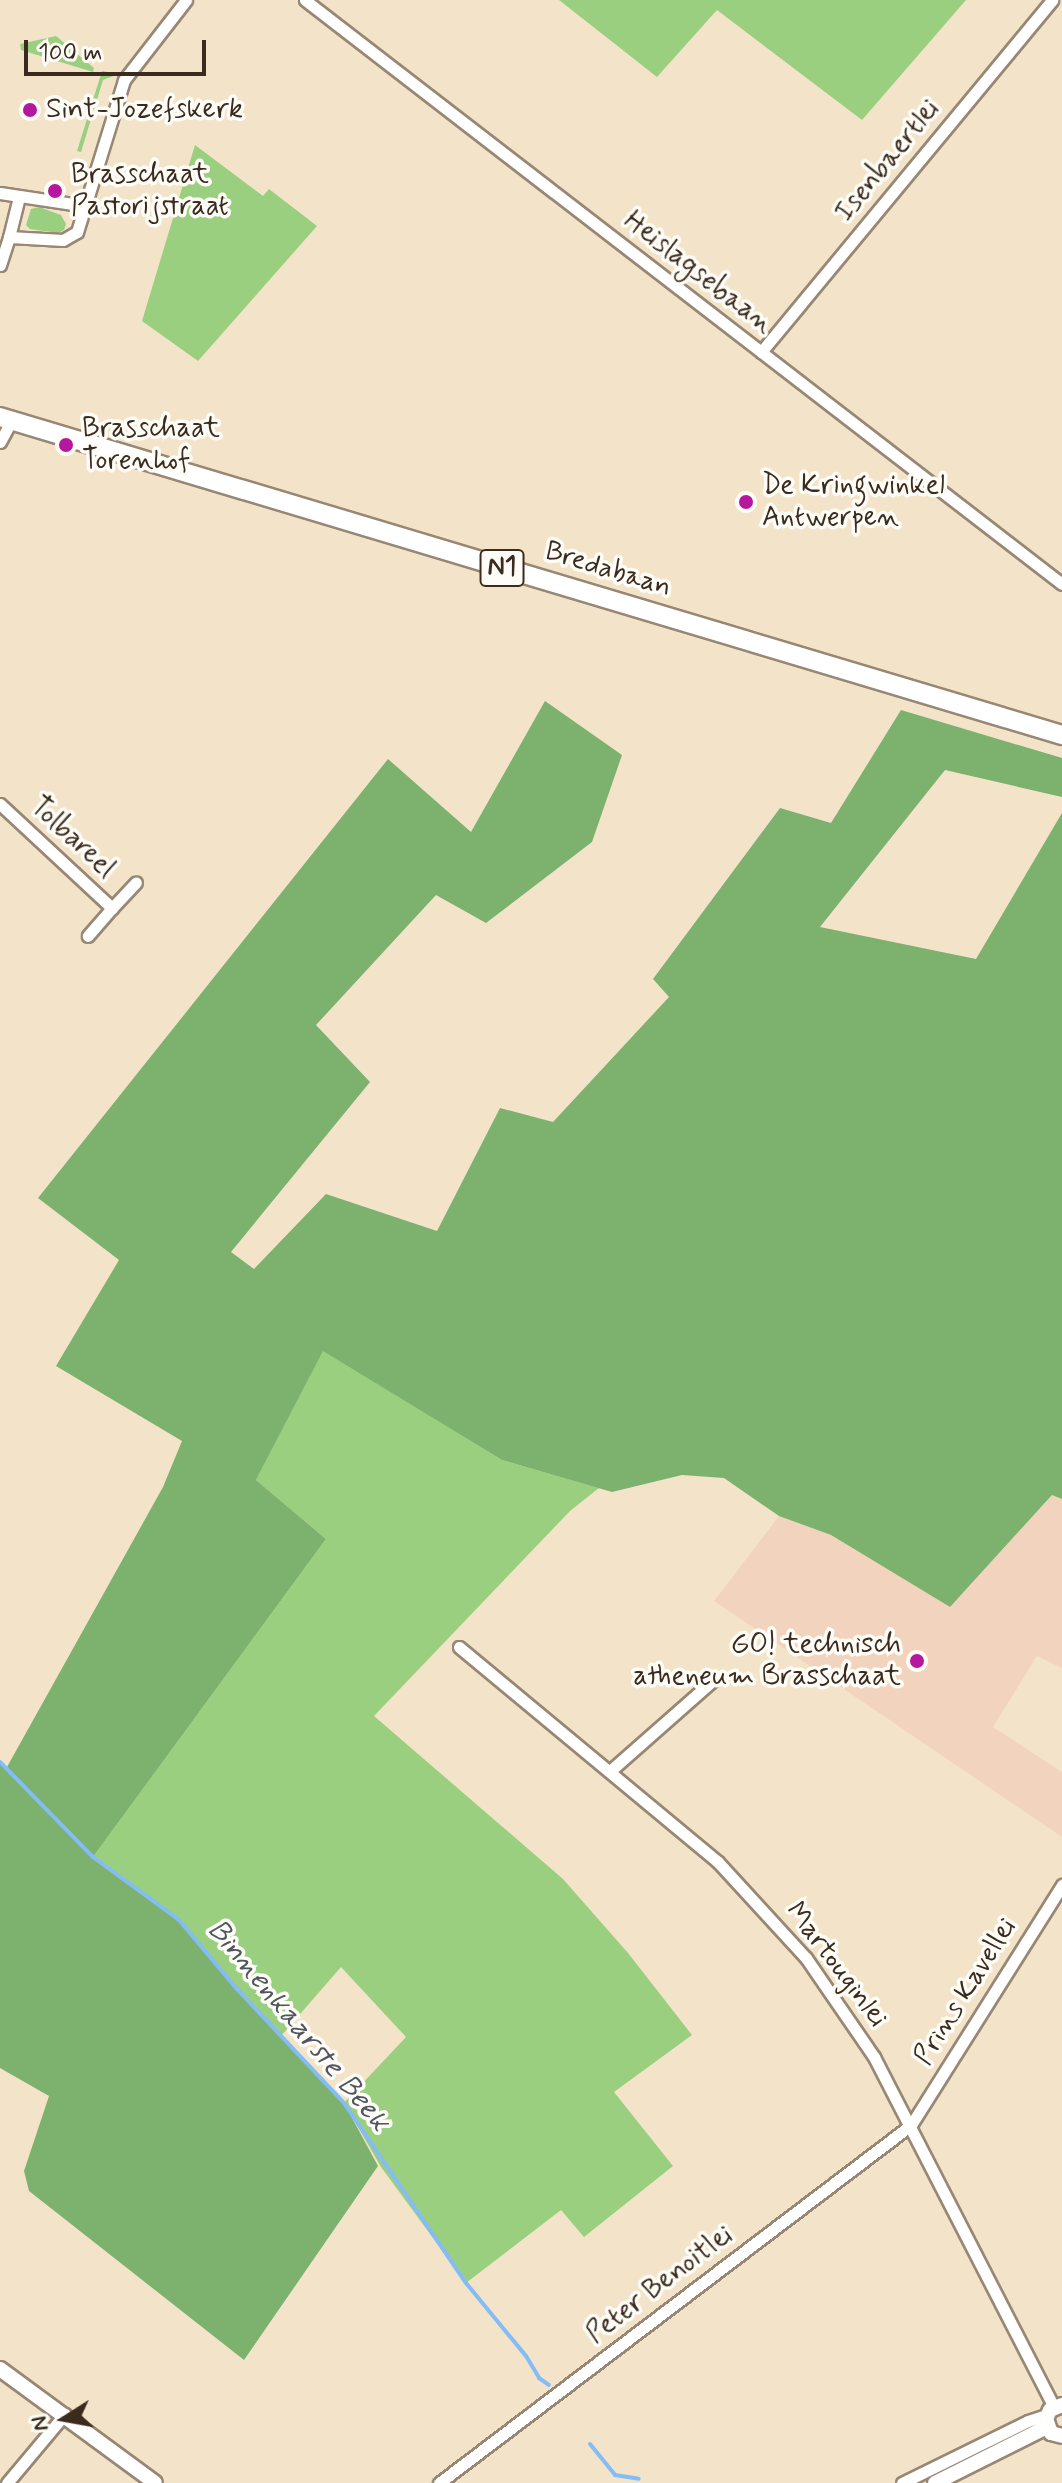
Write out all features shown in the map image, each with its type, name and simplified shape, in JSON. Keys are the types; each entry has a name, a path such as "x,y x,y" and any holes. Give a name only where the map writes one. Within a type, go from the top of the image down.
{"main road":[{"name":"Bredabaan","path":"6,419 1062,735"}],"street":[{"path":"9,237 71,239 82,222 124,80 186,0"},
{"name":"Heislagsebaan","path":"305,0 1062,584"},
{"name":"Isenbaertlei","path":"761,352 1052,0"},
{"path":"0,193 86,206"},
{"path":"0,265 19,197"},
{"path":"0,442 6,419"},
{"name":"Tolbareel","path":"0,804 112,908"},
{"name":"Tolbareel","path":"88,936 136,882"},
{"name":"Martouginlei","path":"459,1647 718,1862 806,1958 874,2057 911,2125 1052,2414"},
{"path":"610,1771 712,1681"},
{"name":"Prins Kavellei","path":"911,2125 1062,1885"},
{"name":"Peter Benoitlei","path":"439,2483 911,2125"},
{"path":"0,2369 155,2483"},
{"path":"7,2483 65,2414"},
{"path":"1052,2414 1062,2436"},
{"path":"902,2483 1052,2414"},
{"path":"935,2483 1052,2414"}],"shaded area":[{"name":"GO! technisch atheneum Brasschaat","path":"1052,1495 1062,1499 1062,1668 1037,1656 993,1727 1062,1772 1062,1837 714,1601 779,1516 831,1535 950,1607"}],"green space":[{"path":"559,0 966,0 862,120 717,10 657,77"},
{"path":"56,36 94,68 93,72 21,50 20,44"},
{"path":"102,71 119,74 103,80 81,152 77,151"},
{"path":"195,145 263,196 269,189 317,226 198,361 142,321"},
{"path":"39,207 61,215 66,224 64,230 58,233 30,229 26,225 31,209"},
{"path":"545,701 622,755 592,842 486,923 436,895 316,1025 370,1082 231,1252 254,1269 326,1194 437,1231 500,1108 553,1122 669,997 653,979 780,808 831,823 901,710 1062,758 1062,797 945,770 820,927 976,959 1062,813 1062,1499 1052,1495 950,1607 831,1535 779,1516 724,1478 682,1475 612,1492 502,1460 323,1351 256,1480 326,1539 93,1857 179,1920 236,1988 344,2103 378,2166 244,2360 29,2191 24,2171 49,2096 0,2068 0,1762 7,1767 163,1487 182,1441 56,1366 119,1260 38,1198 388,759 471,832"},
{"path":"323,1350 502,1460 599,1488 570,1511 374,1716 563,1879 628,1953 692,2035 614,2092 673,2166 584,2237 561,2210 466,2283 381,2167 344,2103 406,2037 341,1967 281,2036 236,1988 93,1857 326,1539 256,1480"}],"waterway":[{"name":"Binnenkaarste Beek","path":"0,1762 93,1857 179,1920 236,1988 344,2103 466,2283 526,2356 539,2378 549,2385"},
{"name":"Binnenkaarste Beek","path":"590,2444 615,2475 639,2479"}],"place":[{"name":"Sint-Jozefskerk","path":"30,110"},
{"name":"Brasschaat Pastorijstraat","path":"55,191"},
{"name":"Brasschaat Torenhof","path":"66,445"},
{"name":"De Kringwinkel Antwerpen","path":"746,502"},
{"name":"GO! technisch atheneum Brasschaat","path":"917,1661"}]}
